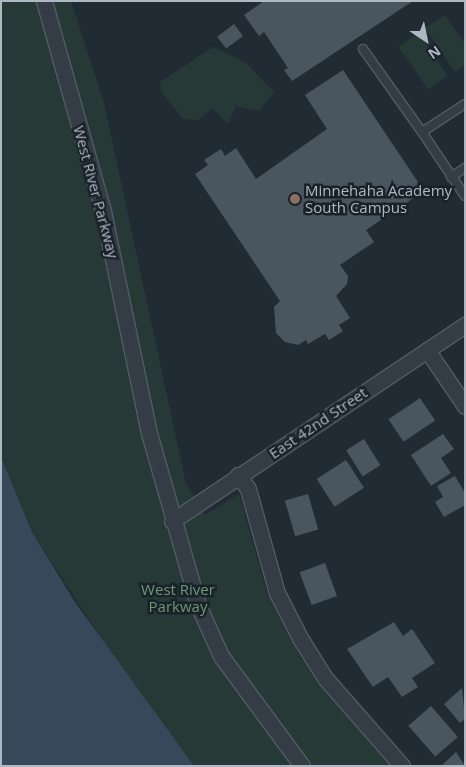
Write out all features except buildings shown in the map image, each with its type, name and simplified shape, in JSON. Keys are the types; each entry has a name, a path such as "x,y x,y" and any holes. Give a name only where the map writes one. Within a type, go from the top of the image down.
{"street":[{"name":"West River Parkway","path":"44,1 103,210 149,433 172,521 198,605 221,656 302,766"},
{"name":"East 42nd Street","path":"172,521 238,475 465,325"},
{"path":"428,350 465,406"},
{"path":"238,475 248,489 277,592 300,638 325,678 402,766"}],"lane":[{"path":"363,49 465,196"},
{"path":"422,132 465,104"},
{"path":"451,177 465,168"}],"green space":[{"name":"West River Parkway","path":"1,1 71,1 104,103 186,484 205,515 239,494 268,596 292,643 318,684 390,766 194,766 116,661 32,532 1,457"},
{"path":"445,15 465,44 465,65 455,72 425,28"},
{"path":"418,33 448,76 428,89 398,47"},
{"path":"213,47 245,62 274,92 259,111 236,106 228,124 213,108 198,120 183,119 161,91 160,82"}],"water":[{"path":"1,457 32,532 75,602 194,766 1,766"}],"place":[{"name":"Minnehaha Academy South Campus","path":"295,199"}]}
